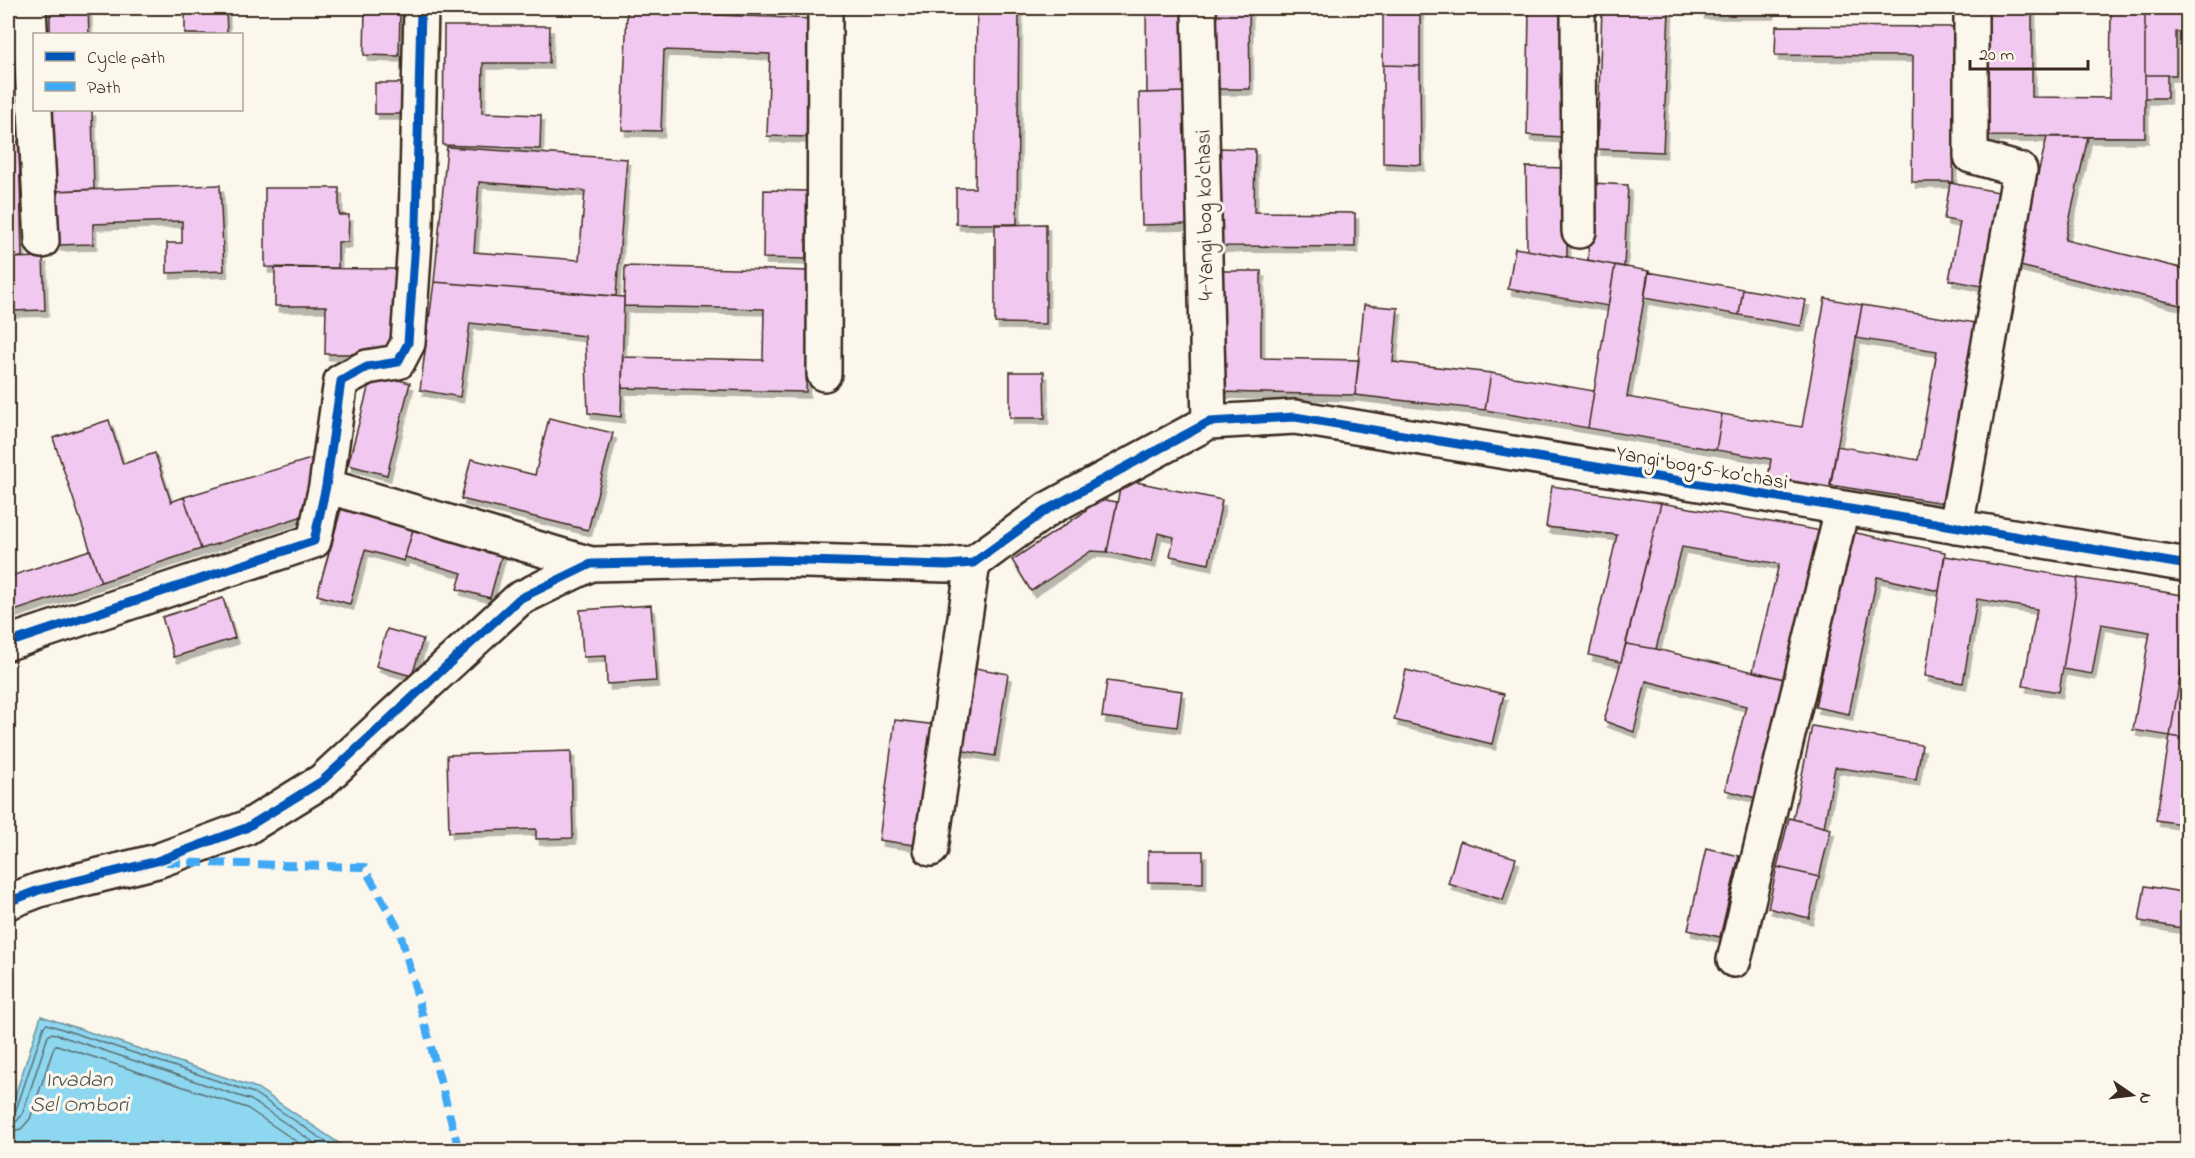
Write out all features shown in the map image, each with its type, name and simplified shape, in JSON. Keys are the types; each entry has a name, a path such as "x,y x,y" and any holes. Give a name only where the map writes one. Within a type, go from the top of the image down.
{"street":[{"path":"29,8 33,75"},
{"path":"8,643 314,541 326,486 341,381 367,367 398,362 408,343 416,227 421,8"},
{"path":"824,374 825,8"},
{"name":"4-Yangi bog koʼchasi","path":"1199,8 1209,422"},
{"path":"1578,8 1579,231"},
{"path":"1956,527 2020,170 1971,156 1971,8"},
{"path":"35,111 42,241"},
{"name":"Yangi bog 5-koʼchasi","path":"1209,422 1295,417 2187,565"},
{"path":"326,486 591,564 770,560 947,565 973,563 1048,509 1209,422"},
{"path":"1734,960 1842,509"},
{"path":"931,849 973,563"},
{"path":"8,902 39,890 157,861 246,828 322,782 519,599 591,564"}],"water":[{"name":"Irvadan Sel Ombori","path":"41,1016 257,1088 349,1150 8,1150 8,1117"}],"building":[{"path":"8,8 15,8 16,51 8,51"},
{"path":"50,8 88,8 89,33 50,33"},
{"path":"185,8 226,8 227,33 185,33"},
{"path":"365,8 400,8 399,56 364,55"},
{"path":"977,8 1019,8 1017,224 956,224 956,188 975,188"},
{"path":"1146,8 1186,8 1187,92 1147,93"},
{"path":"1210,8 1249,8 1250,89 1211,89"},
{"path":"1383,8 1420,8 1420,66 1383,65"},
{"path":"1529,8 1564,8 1564,137 1527,135"},
{"path":"1602,8 1669,10 1663,152 1597,149"},
{"path":"1701,8 1771,8 1771,13 1701,13"},
{"path":"1988,8 2032,8 2032,97 2110,98 2111,8 2145,8 2145,137 1987,136"},
{"path":"2145,8 2188,8 2188,32 2176,32 2176,75 2145,75"},
{"path":"627,11 813,19 809,137 767,136 770,54 664,50 661,131 622,130"},
{"path":"444,26 550,26 549,63 483,63 482,113 541,115 540,149 443,145"},
{"path":"1776,26 1955,27 1953,182 1912,182 1913,56 1775,55"},
{"path":"8,51 16,51 19,142 8,142"},
{"path":"1383,65 1420,66 1421,165 1383,163"},
{"path":"2145,75 2167,75 2167,98 2145,98"},
{"path":"375,83 404,83 403,114 375,114"},
{"path":"1187,92 1189,224 1142,225 1139,93"},
{"path":"53,111 92,111 94,189 55,191"},
{"path":"2047,137 2088,137 2065,240 2185,269 2188,259 2188,307 2016,265"},
{"path":"8,142 19,142 22,257 8,258"},
{"path":"447,147 627,159 616,296 434,282","holes":["479,182 585,191 579,260 474,252"]},
{"path":"1216,148 1255,149 1254,212 1355,213 1355,247 1215,246"},
{"path":"1526,167 1567,168 1567,257 1527,250"},
{"path":"1591,183 1628,185 1624,267 1588,260"},
{"path":"1950,183 2004,193 1987,287 1949,280 1960,222 1944,219"},
{"path":"220,185 224,271 167,273 167,243 182,243 182,221 93,224 93,244 57,245 55,191"},
{"path":"265,188 339,188 339,215 349,215 348,242 338,242 338,268 265,267"},
{"path":"764,190 807,191 806,259 763,258"},
{"path":"1046,224 1046,324 995,323 995,225"},
{"path":"1515,248 1615,265 1608,306 1508,289"},
{"path":"43,257 45,310 11,311 10,294 8,294 8,258"},
{"path":"1615,265 1649,271 1627,397 1722,414 1716,450 1588,428"},
{"path":"625,266 809,271 806,392 622,388 623,357 763,360 764,309 624,306"},
{"path":"275,268 398,269 397,354 325,354 326,306 275,306"},
{"path":"1220,271 1261,271 1261,358 1359,360 1355,395 1219,392"},
{"path":"1648,272 1743,289 1739,315 1644,298"},
{"path":"434,282 624,297 621,417 588,413 585,336 470,323 460,397 420,390"},
{"path":"1743,289 1806,300 1801,326 1739,315"},
{"path":"1825,298 1862,305 1830,489 1768,479 1771,459 1716,450 1722,414 1802,427"},
{"path":"1364,305 1398,308 1393,362 1491,373 1485,410 1355,395"},
{"path":"1862,305 1983,324 1950,504 1830,485 1837,446 1918,460 1937,351 1856,338"},
{"path":"1010,372 1044,372 1045,418 1010,418"},
{"path":"372,373 410,383 387,475 348,465"},
{"path":"1491,373 1594,391 1588,428 1485,410"},
{"path":"549,418 613,433 588,530 461,499 471,459 535,475"},
{"path":"109,420 123,464 155,453 171,502 184,497 201,549 101,582 53,438"},
{"path":"314,458 306,515 201,549 184,497"},
{"path":"1122,479 1222,500 1209,564 1170,556 1174,537 1158,533 1152,562 1107,552"},
{"path":"1552,486 1661,503 1621,662 1589,655 1617,535 1546,527"},
{"path":"1089,497 1117,502 1107,552 1091,551 1031,591 1012,560 1086,511"},
{"path":"1661,503 1822,531 1788,680 1753,671 1779,564 1682,547 1656,649 1626,644"},
{"path":"342,506 414,526 404,561 365,550 350,604 317,595"},
{"path":"414,526 503,550 490,598 457,589 462,573 405,557"},
{"path":"1852,532 1945,552 1939,591 1877,577 1849,714 1815,707"},
{"path":"90,550 101,582 8,613 8,577"},
{"path":"1945,556 2078,578 2059,692 2023,686 2037,609 1977,599 1963,683 1925,676"},
{"path":"2078,578 2188,596 2188,631 2170,736 2133,730 2150,632 2101,624 2092,674 2063,669"},
{"path":"223,598 235,638 174,657 162,617"},
{"path":"651,605 656,681 607,684 606,656 583,657 580,610"},
{"path":"387,629 423,639 412,676 376,666"},
{"path":"2188,631 2188,739 2170,736"},
{"path":"1626,644 1788,680 1756,798 1725,790 1746,706 1646,681 1634,732 1604,721"},
{"path":"970,667 1008,674 995,756 958,750"},
{"path":"1406,670 1504,694 1492,744 1394,720"},
{"path":"1107,681 1182,691 1177,727 1102,717"},
{"path":"895,720 937,725 921,846 879,840"},
{"path":"1812,726 1922,745 1916,780 1835,767 1824,827 1793,819"},
{"path":"2170,736 2188,739 2188,791 2182,824 2156,820"},
{"path":"571,751 573,838 536,839 536,829 449,832 447,755"},
{"path":"1789,818 1831,829 1819,877 1777,867"},
{"path":"1460,841 1516,858 1503,900 1448,884"},
{"path":"1706,848 1739,856 1720,937 1688,930"},
{"path":"1148,851 1203,851 1203,883 1148,882"},
{"path":"1777,867 1819,877 1809,918 1768,908"},
{"path":"2145,886 2188,893 2188,929 2139,921"}],"marked path":[{"path":"166,862 364,867 400,932 459,1150"}],"cycle path":[{"path":"8,643 314,541 326,486 341,381 367,367 398,362 408,343 416,227 421,8"},
{"path":"8,902 39,890 157,861 246,828 322,781 519,599 591,564 770,560 947,565 973,563 1048,509 1209,422 1295,417 2188,565"}]}
